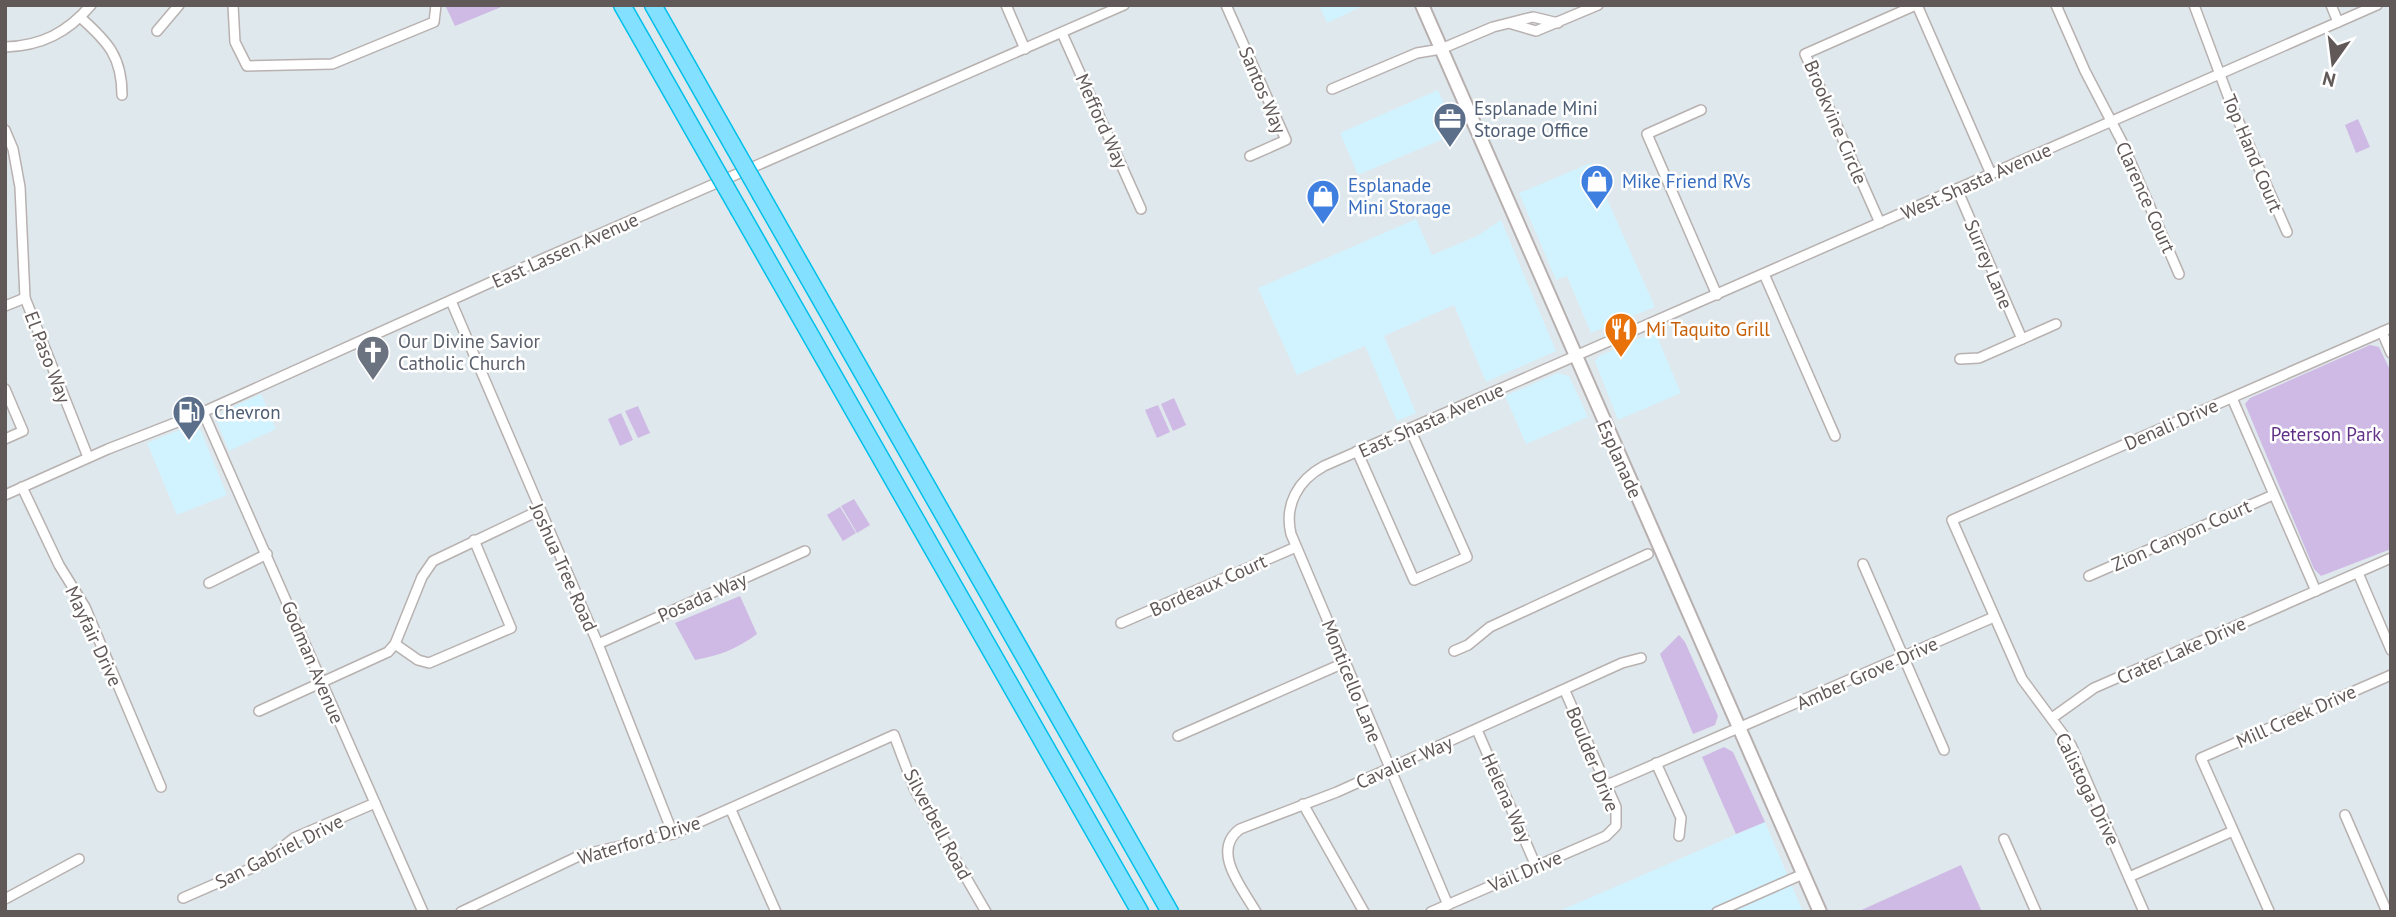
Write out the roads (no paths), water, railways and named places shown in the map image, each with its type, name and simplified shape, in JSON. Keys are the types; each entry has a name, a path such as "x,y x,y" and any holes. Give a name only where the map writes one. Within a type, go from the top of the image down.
{"highway":[{"path":"622,5 1140,912"},
{"path":"653,5 1170,912"}],"main road":[{"name":"Esplanade","path":"1422,5 1819,912"}],"street":[{"path":"5,47 46,40 61,34 81,18 91,5"},
{"path":"157,31 179,5"},
{"path":"233,5 234,42 247,66 276,67 332,64 434,22 436,5"},
{"path":"1006,5 1025,49"},
{"name":"Santos Way","path":"1226,5 1286,140 1250,156"},
{"path":"1510,24 1534,30 1558,23 1598,5"},
{"name":"Brookvine Circle","path":"1880,223 1805,54 1916,5 1992,174"},
{"name":"Clarence Court","path":"2056,5 2179,274"},
{"name":"Top Hand Court","path":"2194,5 2287,232"},
{"path":"2331,5 2338,22"},
{"name":"West Shasta Avenue","path":"1576,357 2377,5"},
{"name":"East Lassen Avenue","path":"5,495 88,457 203,411 1121,6"},
{"path":"81,18 97,32 118,60 122,72 122,95"},
{"path":"1332,89 1418,53 1441,49 1493,27 1535,18 1558,23"},
{"path":"1534,30 1541,24 1535,18"},
{"name":"Mefford Way","path":"1062,33 1140,209"},
{"path":"1701,110 1647,134 1717,295"},
{"name":"El Paso Way","path":"5,130 13,149 20,187 25,298 88,457"},
{"name":"Surrey Lane","path":"1957,189 2022,339"},
{"path":"1765,274 1835,436"},
{"path":"5,306 25,298"},
{"name":"Joshua Tree Road","path":"451,302 538,511 598,644 673,834"},
{"path":"1959,359 1979,358 2056,324"},
{"path":"2386,330 2391,353"},
{"name":"Denali Drive","path":"1952,520 2386,330"},
{"name":"East Shasta Avenue","path":"1295,494 1311,474 1576,357"},
{"path":"5,389 23,431 5,439"},
{"path":"2232,398 2316,591"},
{"name":"Godman Avenue","path":"203,411 423,912"},
{"path":"1357,452 1414,580 1467,556 1410,429"},
{"name":"Mayfair Drive","path":"22,487 59,565 85,607 161,788"},
{"name":"Monticello Lane","path":"1295,494 1289,519 1296,547 1448,905"},
{"name":"Zion Canyon Court","path":"2088,576 2273,495"},
{"path":"259,711 388,652 395,644 422,578 433,561 538,511"},
{"name":"Calistoga Drive","path":"1952,520 2022,679 2071,745 2144,912"},
{"path":"395,644 418,660 429,663 511,628 474,540"},
{"name":"Bordeaux Court","path":"1121,623 1296,547"},
{"name":"Posada Way","path":"598,644 805,551"},
{"path":"209,583 267,554"},
{"path":"1454,651 1468,645 1490,627 1648,554"},
{"path":"2391,558 2358,573 2391,650"},
{"path":"1863,564 1944,750"},
{"name":"Crater Lake Drive","path":"2052,718 2083,693 2358,573"},
{"name":"Amber Grove Drive","path":"1606,785 1994,617"},
{"name":"Cavalier Way","path":"1256,912 1227,859 1229,840 1240,829 1388,769 1622,663 1641,658"},
{"path":"1178,736 1346,662"},
{"name":"Mill Creek Drive","path":"2233,831 2201,758 2391,675"},
{"name":"Boulder Drive","path":"1565,691 1618,813 1616,826"},
{"name":"Helena Way","path":"1477,730 1536,866"},
{"name":"Waterford Drive","path":"461,912 581,855 673,834 894,735"},
{"name":"Silverbell Road","path":"894,735 914,788 986,912"},
{"path":"1656,763 1681,818 1679,836"},
{"name":"San Gabriel Drive","path":"183,898 261,864 294,838 375,803"},
{"path":"1303,804 1364,912"},
{"path":"731,810 776,912"},
{"path":"2345,815 2387,912"},
{"name":"Vail Drive","path":"1432,912 1606,836 1616,826"},
{"path":"2129,877 2233,831 2269,911"},
{"path":"2004,839 2036,912"},
{"path":"5,899 79,859"},
{"path":"1717,912 1803,874"}],"place":[{"name":"Esplanade Mini Storage Office","path":"1450,149"},
{"name":"Mike Friend RVs","path":"1597,211"},
{"name":"Esplanade Mini Storage","path":"1323,226"},
{"name":"Mi Taquito Grill","path":"1621,359"},
{"name":"Our Divine Savior Catholic Church","path":"373,382"},
{"name":"Chevron","path":"189,442"}],"park label":[{"name":"Peterson Park","path":"2326,434"}]}
